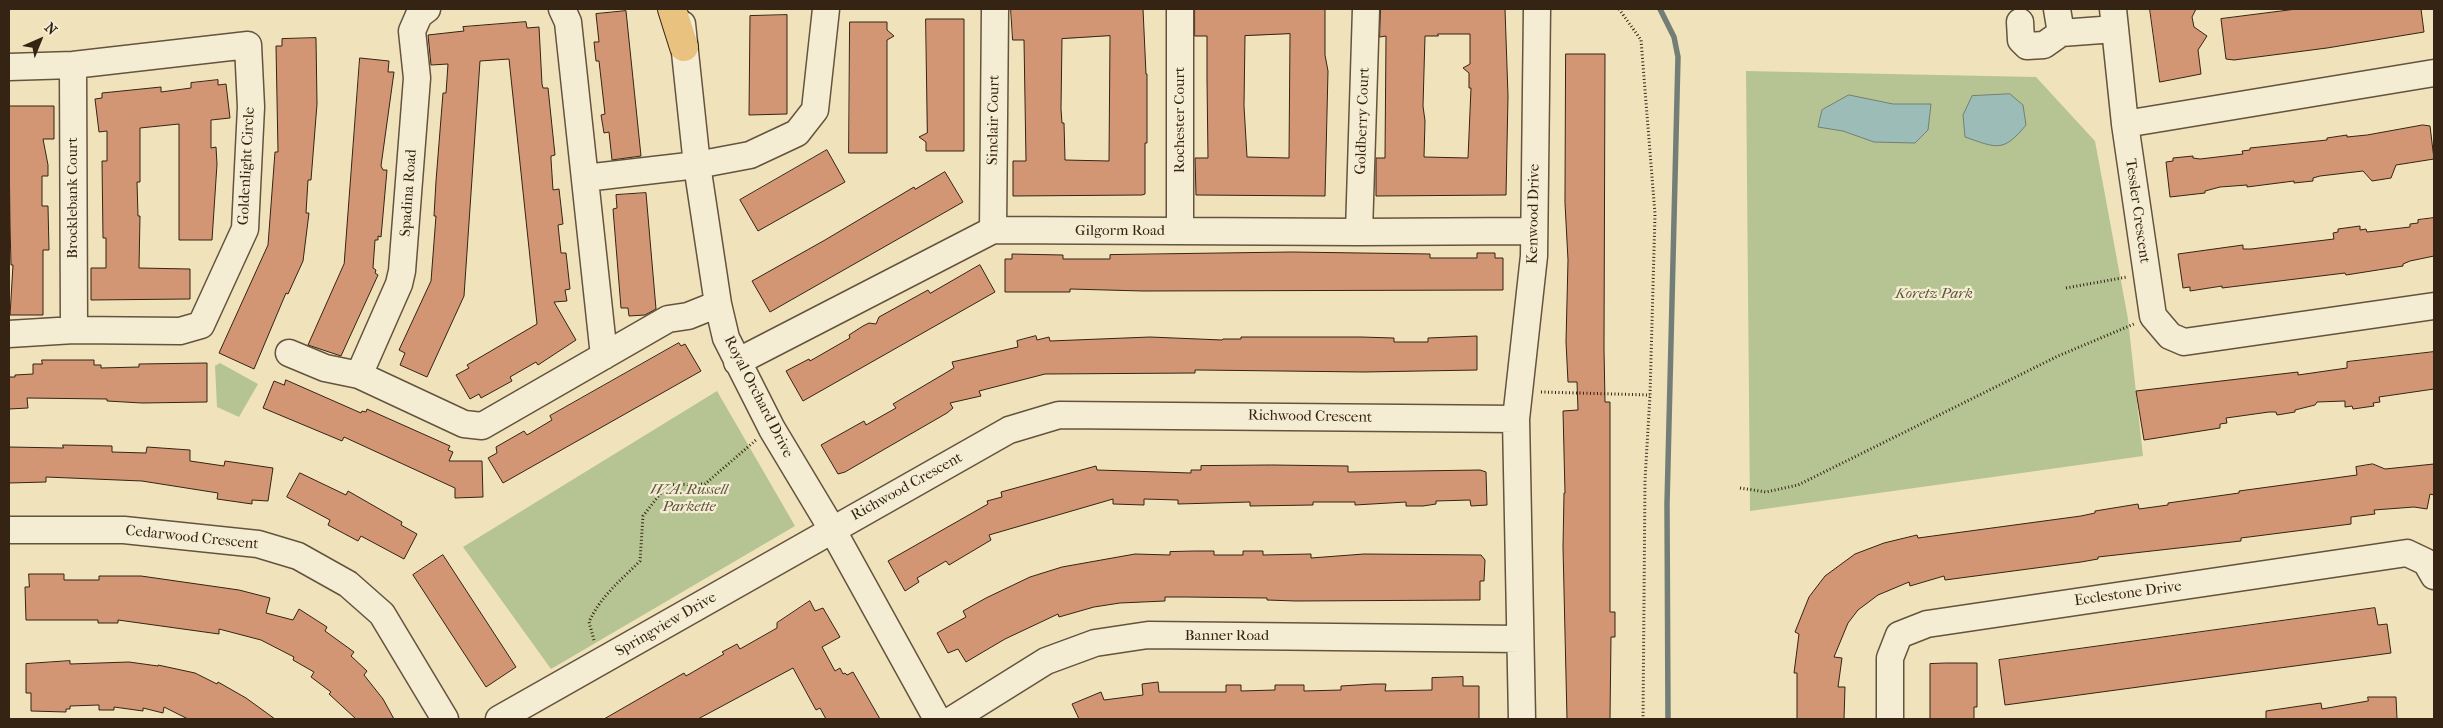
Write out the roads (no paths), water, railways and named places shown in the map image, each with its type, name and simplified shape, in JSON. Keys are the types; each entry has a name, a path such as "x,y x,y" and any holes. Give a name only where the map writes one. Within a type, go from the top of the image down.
{"street":[{"name":"Spadina Road","path":"359,375 399,284 402,271 417,78 412,30 419,15 427,9"},
{"path":"562,9 568,22 604,356"},
{"path":"585,178 697,165 750,155 797,133 815,110 826,9"},
{"name":"Sinclair Court","path":"993,230 995,9"},
{"name":"Rochester Court","path":"1180,9 1180,231"},
{"name":"Goldberry Court","path":"1359,232 1366,9"},
{"name":"Kenwood Drive","path":"1516,419 1534,231 1536,9"},
{"name":"Royal Orchard Drive","path":"681,19 697,165 718,304 726,338 772,429 832,530 937,719"},
{"path":"2020,22 2021,40 2027,46 2044,45 2059,21 2114,19"},
{"name":"Tessler Crescent","path":"2114,19 2125,124 2152,316 2170,336 2184,342 2434,306"},
{"name":"Goldenlight Circle","path":"9,67 73,65 248,45 250,107 245,229 201,325 180,331 74,330 9,334"},
{"name":"Brocklebank Court","path":"73,65 74,330"},
{"path":"2125,124 2434,73"},
{"name":"Gilgorm Road","path":"737,362 993,230 1534,231"},
{"path":"289,353 324,368 359,375 464,424 477,426 487,424 668,319 688,316 718,304"},
{"name":"Richwood Crescent","path":"832,530 1010,430 1059,415 1516,419"},
{"path":"1516,419 1522,719"},
{"name":"Cedarwood Crescent","path":"9,530 124,530 258,544 298,556 348,584 382,614 445,719"},
{"name":"Springview Drive","path":"500,719 832,530"},
{"name":"Ecclestone Drive","path":"1890,719 1890,658 1899,635 1927,624 2406,553 2426,562 2434,576"},
{"name":"Banner Road","path":"954,719 1046,661 1095,644 1140,637 1520,638"}],"water":[{"path":"2010,94 2023,105 2026,125 2018,134 2005,144 1999,146 1985,144 1965,137 1963,115 1972,96"},
{"path":"1849,95 1893,104 1931,104 1928,130 1915,143 1874,142 1843,131 1818,127 1822,110"}],"waterway":[{"path":"1660,9 1674,37 1678,57 1667,504 1668,719"}],"park label":[{"name":"Koretz Park","path":"1934,294"},
{"name":"W.A. Russell Parkette","path":"689,498"}]}
